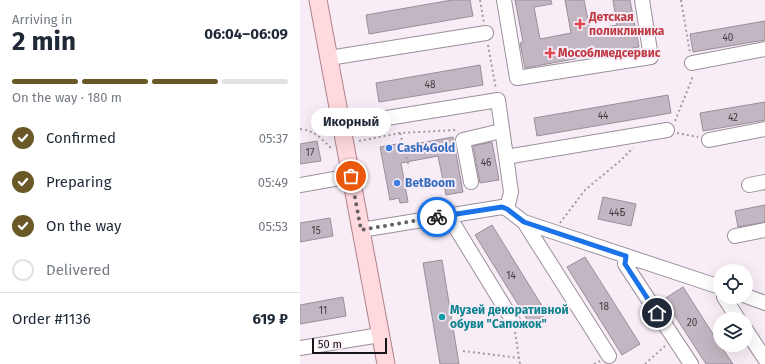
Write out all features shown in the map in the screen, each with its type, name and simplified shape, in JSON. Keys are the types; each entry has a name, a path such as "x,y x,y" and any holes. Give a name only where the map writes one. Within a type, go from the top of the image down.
{"main road":[{"path":"318,0 386,364"}],"lane":[{"path":"504,0 515,83 651,57 642,0"},
{"path":"329,58 486,33"},
{"path":"692,63 765,49"},
{"path":"342,123 356,123 498,100 501,131 511,192 507,209"},
{"path":"709,140 765,129"},
{"path":"506,157 667,130"},
{"path":"471,182 463,140 501,131"},
{"path":"300,185 351,176"},
{"path":"749,185 765,182"},
{"path":"361,230 502,207 524,222 713,285"},
{"path":"448,215 513,320"},
{"path":"524,222 609,356"},
{"path":"735,236 765,230"},
{"path":"626,256 625,264 690,364"},
{"path":"753,299 765,303"},
{"path":"300,348 380,335"},
{"path":"753,341 765,359"}],"path":[{"path":"480,0 498,100"},
{"path":"300,129 309,130 320,137 333,149"},
{"path":"359,141 400,133 459,130"},
{"path":"667,130 709,140"},
{"path":"400,133 409,167"},
{"path":"553,232 585,190 620,161 647,134"},
{"path":"513,320 520,364"},
{"path":"645,364 674,338"},
{"path":"463,351 519,358"}],"building":[{"path":"452,0 470,0 473,16 369,34 366,15"},
{"path":"515,0 551,0 552,4 534,7 540,39 571,33 565,0 584,0 590,30 617,25 613,0 630,0 639,47 525,68 520,43 523,42"},
{"path":"765,21 765,40 693,52 690,34"},
{"path":"480,65 483,85 379,102 376,83"},
{"path":"668,95 671,113 537,136 534,118"},
{"path":"765,102 765,120 703,131 700,113"},
{"path":"453,137 463,192 446,195 438,156 401,163 408,202 400,203 399,198 390,200 380,147 397,144 398,147"},
{"path":"317,141 321,161 300,164 300,144"},
{"path":"492,142 499,180 480,183 473,146"},
{"path":"603,197 636,204 631,226 598,219"},
{"path":"765,205 765,222 738,227 735,211"},
{"path":"330,218 333,236 300,242 300,223"},
{"path":"492,225 547,314 530,324 475,235"},
{"path":"585,257 640,344 622,355 567,267"},
{"path":"442,260 459,364 440,364 423,263"},
{"path":"683,287 713,334 713,352 725,352 733,364 706,364 664,299"},
{"path":"343,297 346,316 300,324 300,305"}],"way so far":[{"path":"351,176 361,230 437,217"}],"place":[{"name":"Детская поликлиника","path":"580,24"},
{"name":"Мособлмедсервис","path":"550,53"},
{"name":"Cash4Gold","path":"389,148"},
{"name":"Икорный","path":"351,176"},
{"name":"BetBoom","path":"397,183"},
{"name":"Музей декоративной обуви \"Сапожок\"","path":"442,317"}],"route":[{"path":"437,217 502,207 524,222 626,256 625,264 657,313"}]}
